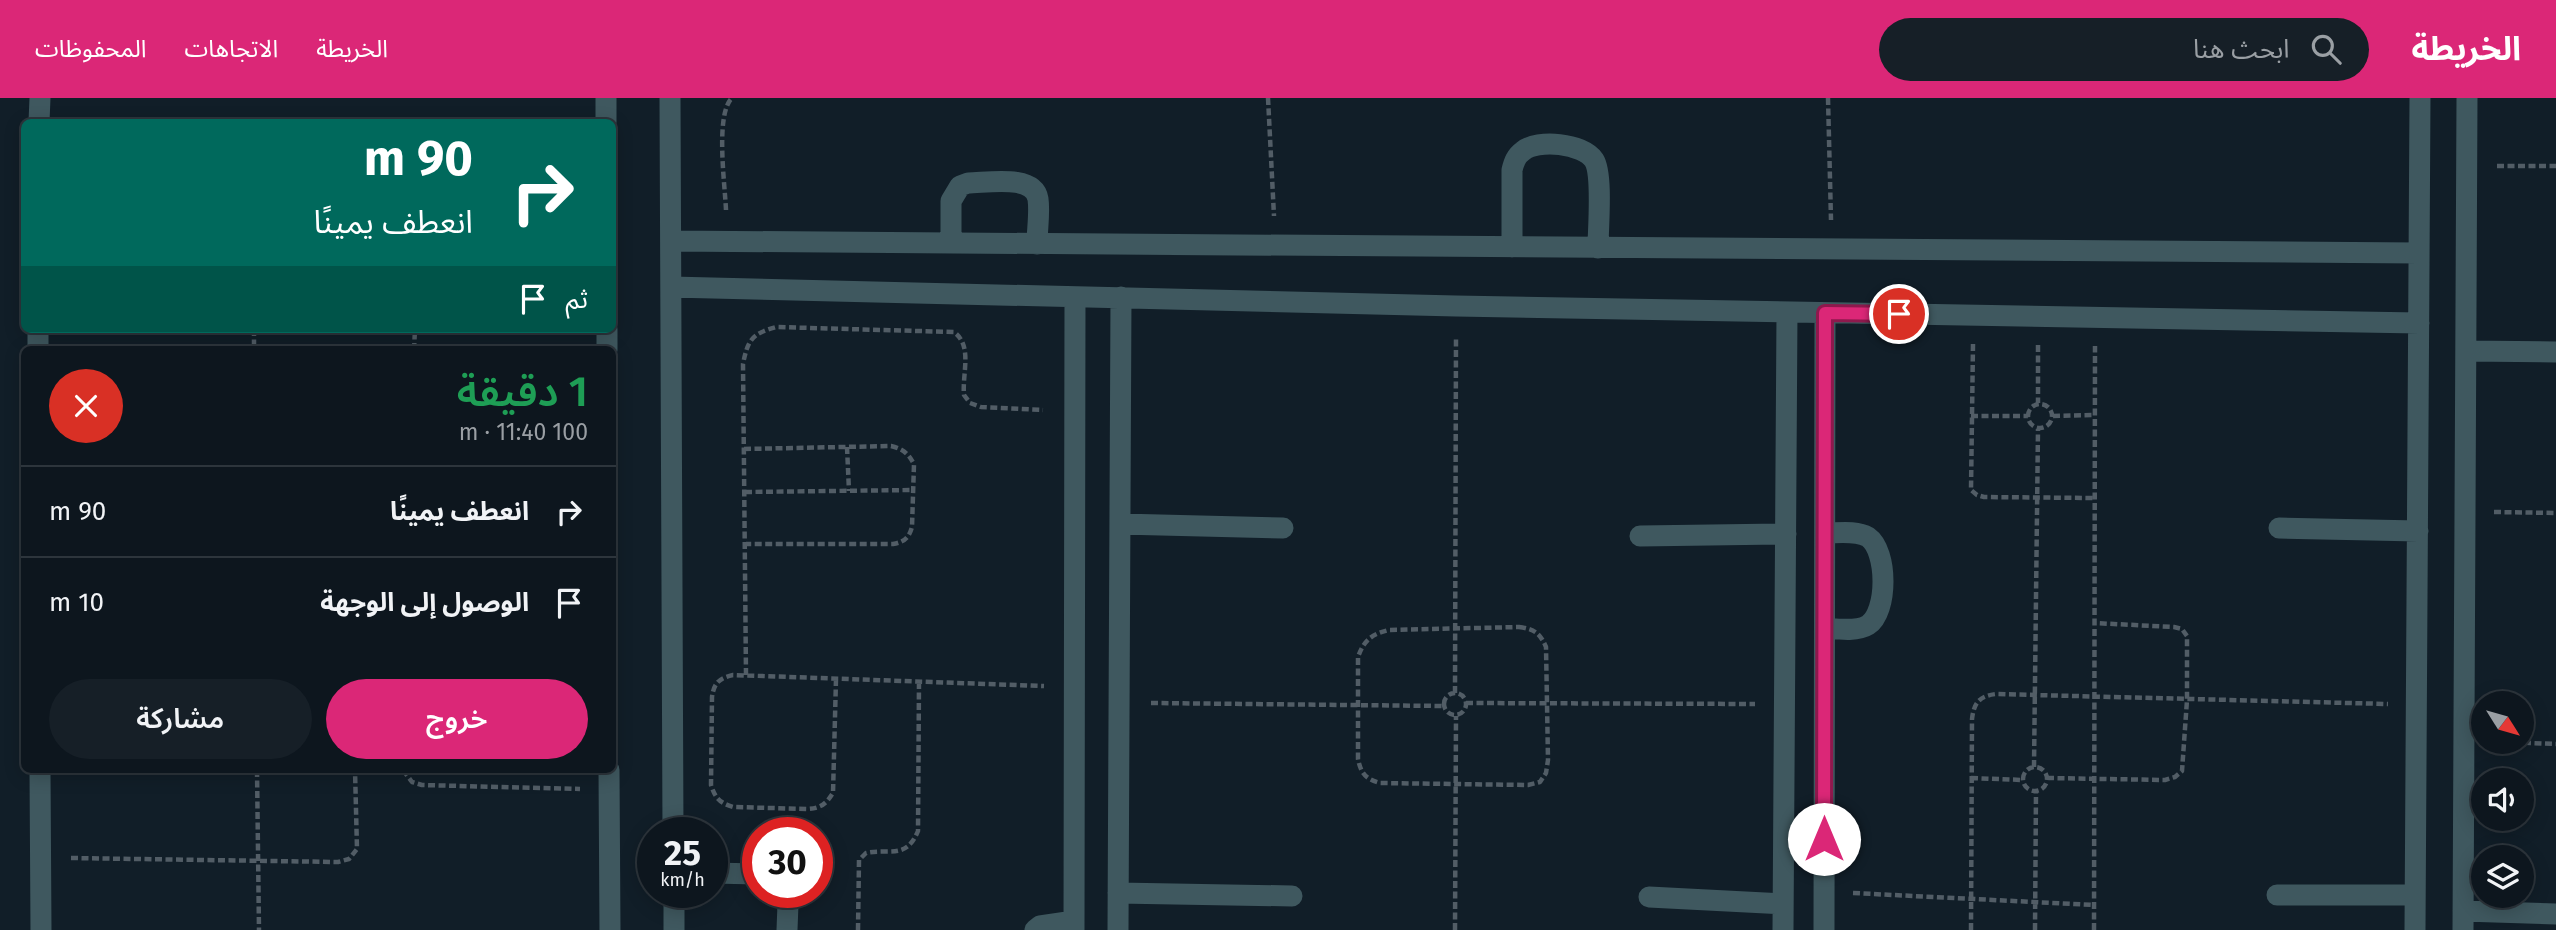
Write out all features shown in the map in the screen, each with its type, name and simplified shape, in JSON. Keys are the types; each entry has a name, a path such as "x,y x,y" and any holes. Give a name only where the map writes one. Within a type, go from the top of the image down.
{"street":[{"path":"39,119 40,98"},
{"path":"606,98 606,119"},
{"path":"670,98 673,817"},
{"path":"2415,930 2420,98"},
{"path":"2468,98 2463,921 2556,914"},
{"path":"1511,247 1512,170 1516,159 1524,150 1535,145 1575,146 1587,152 1595,162 1598,174 1598,248"},
{"path":"951,243 951,201 960,186 968,183 1018,182 1035,190 1038,200 1037,244"},
{"path":"671,241 2419,253"},
{"path":"671,287 1456,306 2419,323"},
{"path":"1035,930 1040,926 1074,926 1074,297"},
{"path":"1118,930 1121,297"},
{"path":"1783,930 1787,312"},
{"path":"1824,930 1825,313"},
{"path":"2466,351 2556,352"},
{"path":"1120,524 1283,528"},
{"path":"2279,528 2418,531"},
{"path":"1825,533 1852,532 1866,536 1877,545 1882,559 1881,602 1877,617 1865,627 1825,628"},
{"path":"1640,536 1786,534"},
{"path":"40,773 41,930"},
{"path":"609,780 610,930"},
{"path":"1118,893 1292,896"},
{"path":"2277,895 2415,895"},
{"path":"1649,897 1783,904"},
{"path":"674,908 674,930"},
{"path":"787,930 788,908"}],"path":[{"path":"727,242 723,118 727,103 732,98"},
{"path":"1268,98 1275,246"},
{"path":"1828,98 1831,250"},
{"path":"2467,166 2556,166"},
{"path":"1455,693 1456,306"},
{"path":"1973,316 1971,490 1984,497 2094,498"},
{"path":"2038,317 2038,404"},
{"path":"2094,930 2095,318"},
{"path":"746,675 743,364 747,346 759,332 776,327 954,332 965,347 964,395 970,403 981,407 1076,412"},
{"path":"2038,404 2051,409 2051,423 2045,428 2038,429 2030,425 2028,416 2031,408 2038,404"},
{"path":"2053,416 2095,415"},
{"path":"1971,416 2028,416"},
{"path":"2034,767 2038,429"},
{"path":"744,449 891,446 901,448 914,464 912,527 910,536 903,542 746,544"},
{"path":"847,447 849,491"},
{"path":"745,492 914,490"},
{"path":"2465,512 2556,513"},
{"path":"2047,778 2165,780 2182,771 2187,636 2182,629 2174,627 2094,623"},
{"path":"1519,627 1531,628 1541,636 1546,647 1546,773 1540,782 1528,785 1380,783 1368,780 1360,771 1358,760 1358,657 1363,643 1375,634 1389,630 1456,629 1519,627"},
{"path":"836,679 833,793 827,803 808,809 733,807 722,804 714,795 711,785 712,697 714,686 722,677 746,675 1076,688"},
{"path":"858,930 859,860 866,853 895,853 905,849 914,841 918,831 919,681"},
{"path":"1444,706 1449,695 1455,693 1461,695 1466,703"},
{"path":"1971,930 1973,706 1983,696 1996,694 2417,705"},
{"path":"1119,703 1444,706"},
{"path":"1466,703 1784,704"},
{"path":"1456,716 1462,713 1466,703"},
{"path":"1444,706 1446,711 1456,716"},
{"path":"1455,930 1456,716"},
{"path":"2534,743 2556,744"},
{"path":"2034,767 2043,770 2047,778 2044,787 2036,791 2026,788 2023,780 2026,771 2034,767"},
{"path":"257,773 259,930"},
{"path":"40,858 338,862 349,859 357,849 355,773"},
{"path":"405,773 412,782 422,785 609,780"},
{"path":"1971,778 2023,780"},
{"path":"2035,930 2036,791"},
{"path":"1824,892 2094,905"}],"route":[{"path":"1824,839 1825,313 1899,314"}]}
